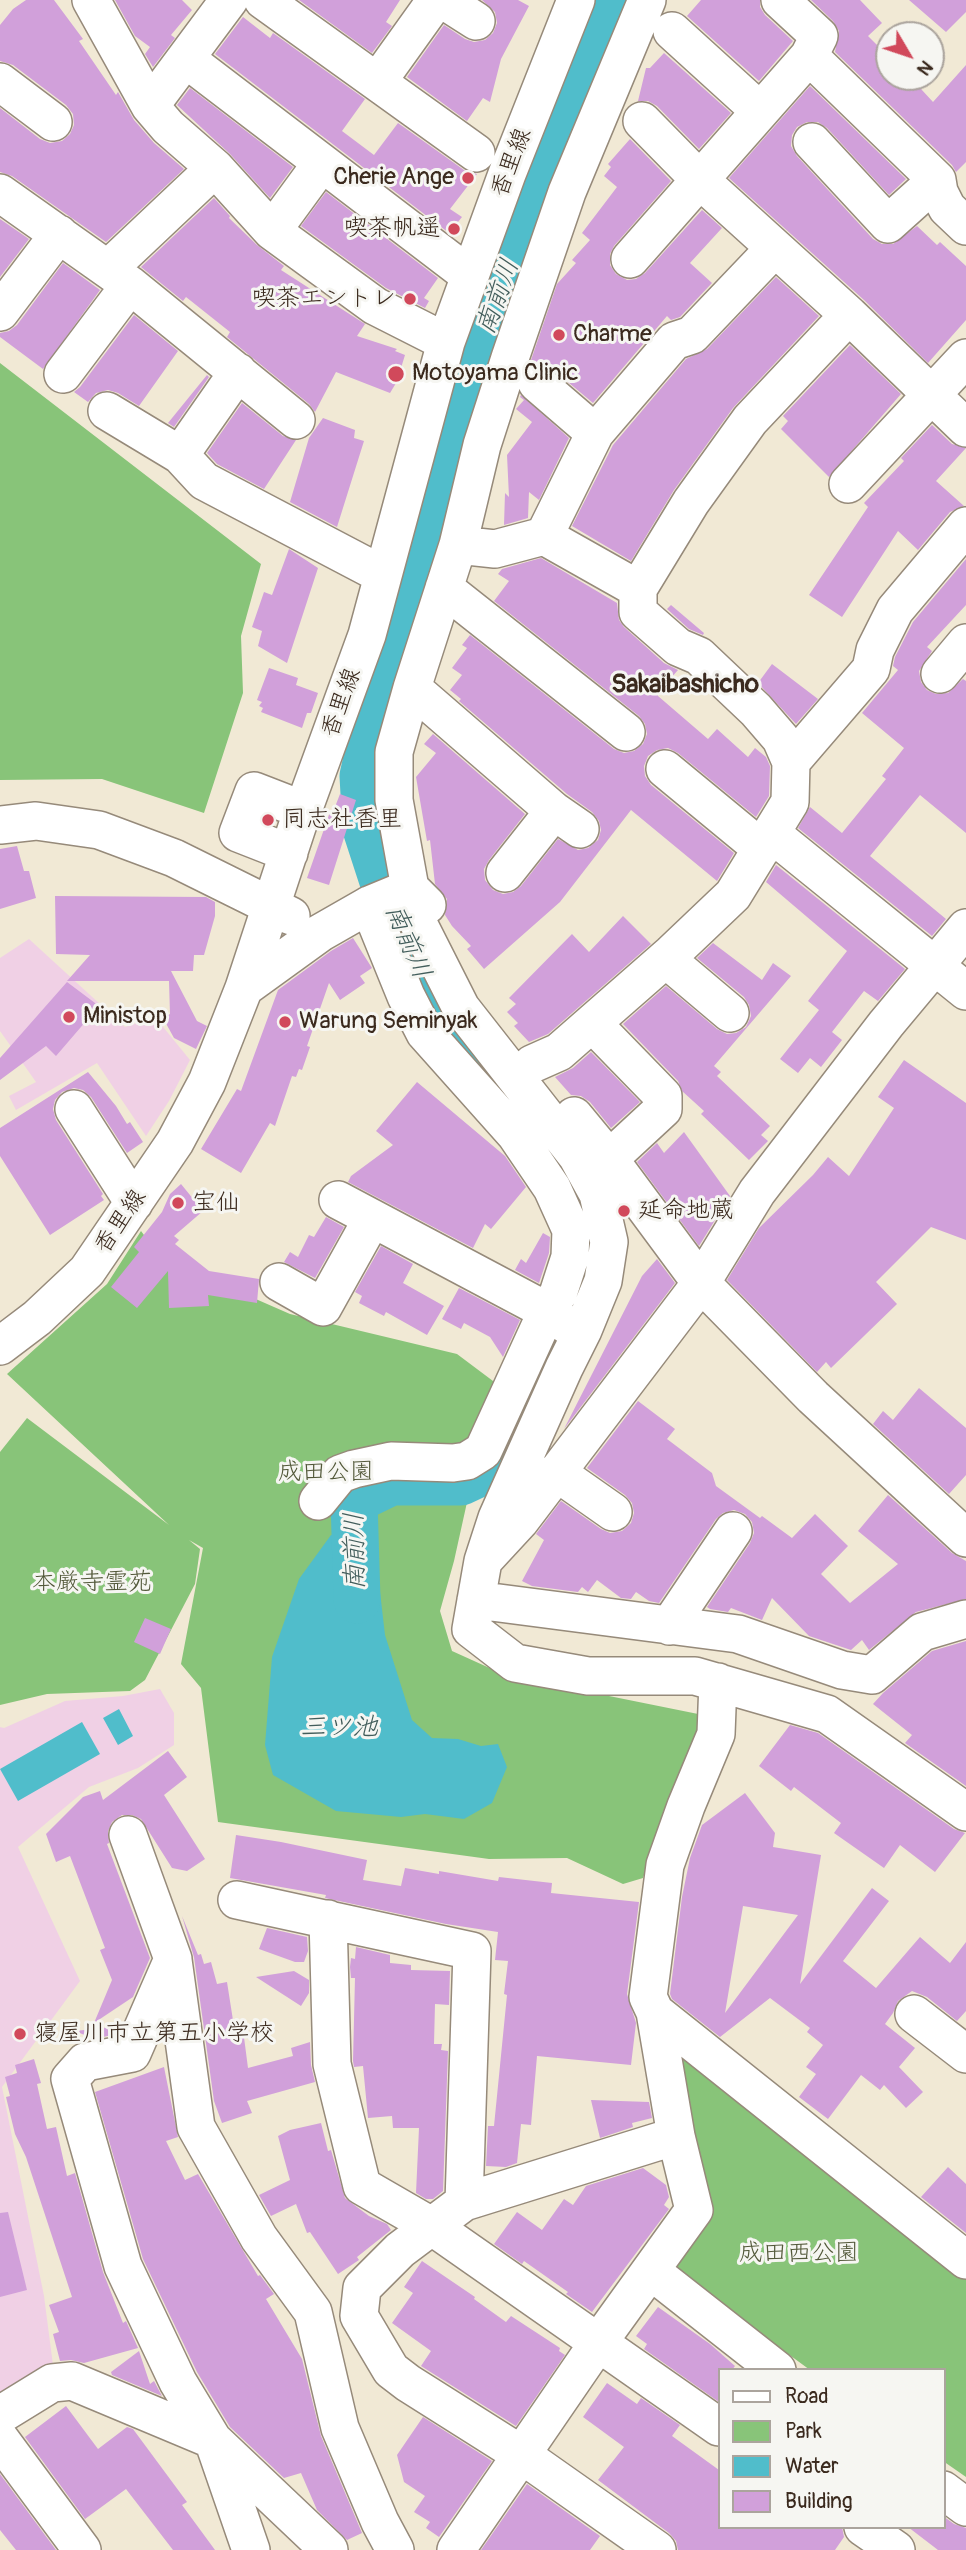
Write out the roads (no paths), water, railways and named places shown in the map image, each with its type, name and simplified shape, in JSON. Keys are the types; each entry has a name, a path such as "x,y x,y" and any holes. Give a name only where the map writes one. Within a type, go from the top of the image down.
{"street":[{"path":"91,0 150,106 168,127 215,168 272,231 375,306 446,342"},
{"path":"150,106 229,0"},
{"path":"263,0 476,153"},
{"path":"378,81 436,0"},
{"path":"443,0 476,21"},
{"name":"香里線","path":"0,1346 37,1318 87,1272 175,1142 207,1082 244,988 303,810 367,635 446,342 469,275 576,0"},
{"path":"318,1501 340,1474 354,1469 391,1461 453,1463 467,1461 484,1451 563,1321 603,1281 609,1242 598,1194 577,1156 461,1008 419,927 394,800 394,752 458,545 482,445 567,192 647,0"},
{"path":"630,259 809,56 820,36 780,0"},
{"path":"672,31 760,111"},
{"path":"809,56 947,183 947,208 966,226"},
{"path":"186,59 469,275"},
{"path":"0,82 31,118"},
{"path":"642,121 699,179 849,315 966,428"},
{"path":"812,142 888,223 947,183"},
{"path":"272,231 321,164"},
{"path":"63,374 119,277 215,168"},
{"path":"0,193 119,277 296,420"},
{"path":"0,312 59,234"},
{"path":"544,536 595,433 674,341 692,335 774,249"},
{"path":"532,1064 559,1052 733,895 790,802 791,762 781,738 756,710 699,656 678,647 638,612 638,589 691,502 750,420 849,315"},
{"path":"848,484 966,358"},
{"path":"180,455 238,372"},
{"path":"537,383 595,433"},
{"path":"107,411 180,455 204,481 383,575"},
{"path":"791,762 871,669 874,650 895,610 966,526"},
{"path":"458,545 495,549 544,536 638,589"},
{"path":"444,588 626,732"},
{"path":"940,674 963,627"},
{"path":"412,688 567,820 505,873"},
{"path":"665,769 966,991"},
{"path":"289,853 238,833 254,791 303,810"},
{"path":"0,825 36,821 99,830 174,858 320,933"},
{"path":"244,988 320,933 369,905 410,888"},
{"path":"410,888 432,910 471,983 609,1159 701,1283 813,1397 966,1538"},
{"path":"369,905 406,996 425,1033 516,1135 552,1188 571,1230 570,1257 558,1294 563,1321 564,1368 497,1518 483,1561 471,1629 515,1662 588,1676 695,1676 827,1714 966,1812"},
{"path":"483,1561 520,1521 701,1283 757,1192 886,1024 966,928"},
{"path":"666,958 730,1013"},
{"path":"592,1023 663,1096 663,1109 609,1159"},
{"path":"461,1076 490,1045"},
{"path":"74,1109 134,1203"},
{"path":"338,1200 563,1321"},
{"path":"279,1282 323,1307 372,1219"},
{"path":"556,1472 613,1512"},
{"path":"669,1626 733,1531"},
{"path":"477,1600 738,1634 842,1670 872,1675 922,1632 966,1619"},
{"path":"456,2550 598,2343 694,2210 676,2136 656,2012 648,1997 665,1865 716,1734 718,1682"},
{"path":"128,1835 173,1959 195,2127 259,2238 313,2312 340,2428 380,2522 395,2550"},
{"path":"237,1900 472,1951 464,2202"},
{"path":"328,1919 332,2064 362,2186 433,2227 718,2426"},
{"path":"173,1959 132,2053 85,2062 70,2079 123,2266 178,2382 213,2440 251,2550"},
{"path":"656,2012 966,2260"},
{"path":"914,2014 966,2054"},
{"path":"657,2550 612,2537 522,2455 391,2370 359,2316 362,2288 400,2250 464,2202 676,2136"},
{"path":"650,2271 774,2368"},
{"path":"0,2415 52,2383 72,2381 213,2440 329,2550"},
{"path":"0,2439 82,2550"},
{"path":"945,2491 966,2507"},
{"path":"859,2535 896,2550"}],"water":[{"name":"三ツ池","path":"331,1535 365,1536 377,1566 385,1635 412,1720 432,1738 458,1739 481,1746 498,1744 507,1767 492,1803 464,1819 425,1814 401,1817 336,1811 273,1775 265,1745 272,1657 299,1579"},
{"path":"119,1709 133,1736 118,1745 103,1718"},
{"path":"82,1722 100,1754 18,1801 0,1769"}],"waterway":[{"name":"南前川","path":"577,1277 588,1227 575,1187 460,1047 425,987 393,912 366,829 363,776 378,710 477,356 587,58 614,0"},
{"name":"南前川","path":"357,1600 354,1500 391,1482 461,1482 495,1466 521,1402"}],"place":[{"name":"Cherie Ange","path":"468,178"},
{"name":"喫茶帆遥","path":"454,229"},
{"name":"喫茶エントレ","path":"410,299"},
{"name":"Charme","path":"559,335"},
{"name":"Motoyama Clinic","path":"396,374"},
{"name":"同志社香里","path":"268,820"},
{"name":"Ministop","path":"69,1017"},
{"name":"Warung Seminyak","path":"285,1022"},
{"name":"宝仙","path":"178,1203"},
{"name":"延命地蔵","path":"624,1211"},
{"name":"寝屋川市立第五小学校","path":"20,2034"}],"district":[{"name":"Sakaibashicho","path":"685,685"}],"park label":[{"name":"成田公園","path":"326,1473"},
{"name":"本厳寺霊苑","path":"92,1583"},
{"name":"成田西公園","path":"799,2254"}]}
